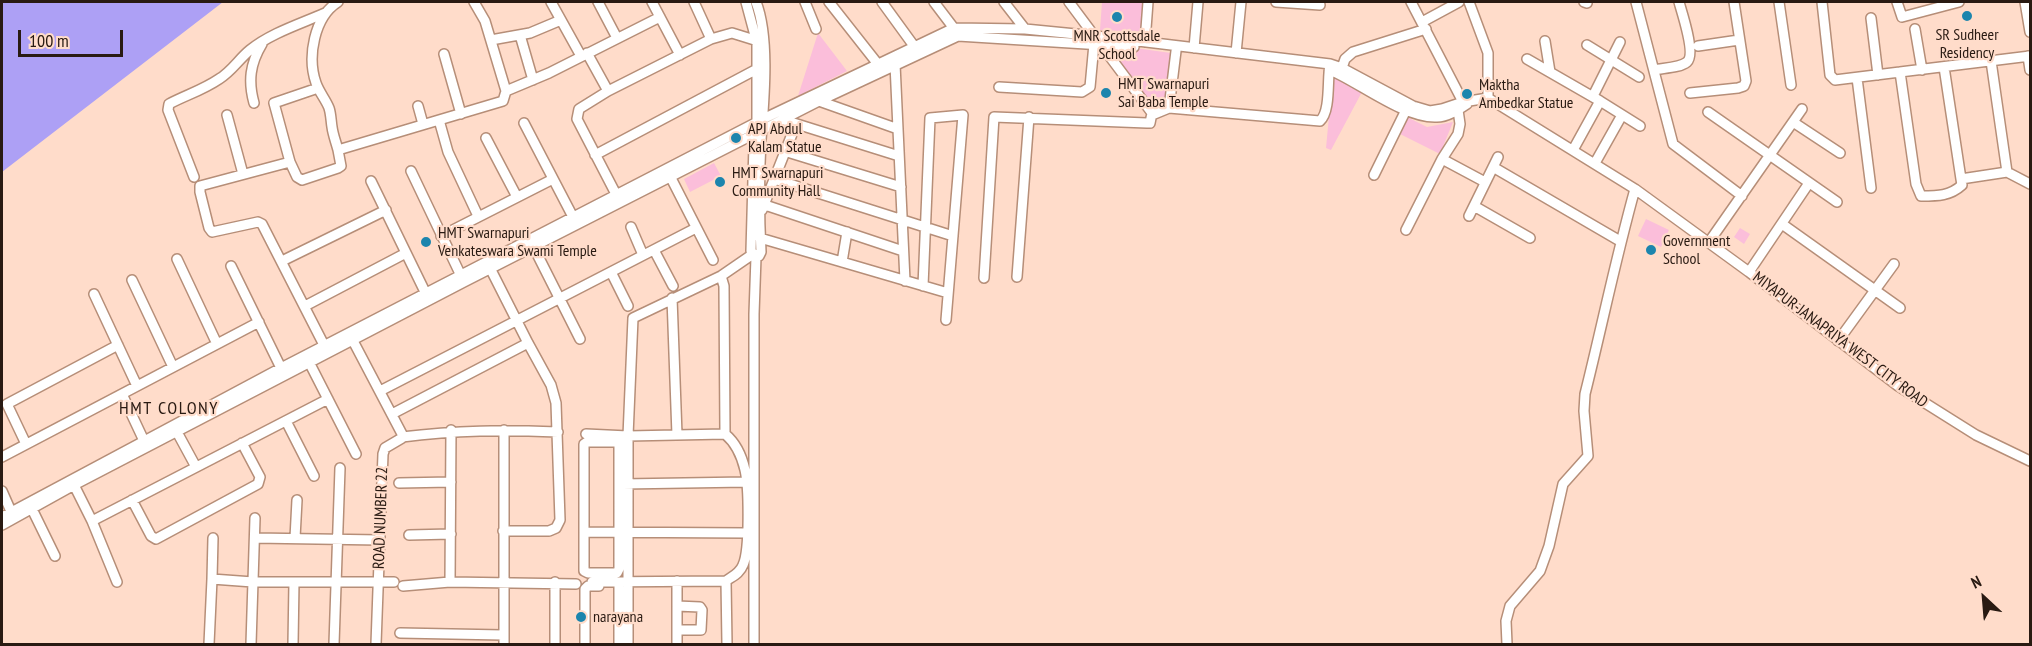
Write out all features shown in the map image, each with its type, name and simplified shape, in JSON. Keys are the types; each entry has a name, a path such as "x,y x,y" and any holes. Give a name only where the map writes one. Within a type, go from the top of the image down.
{"street":[{"path":"194,177 168,110 169,104 194,94 220,79 250,50 274,35 325,13 338,2"},
{"path":"338,150 503,101 506,91 485,21 474,2"},
{"path":"551,2 608,91"},
{"path":"598,2 617,38"},
{"path":"652,2 680,55"},
{"path":"694,2 711,39"},
{"path":"746,2 760,43"},
{"path":"628,645 624,626 623,484 633,318 722,276 754,256 759,256 761,252 763,208 760,177 760,43 762,25 756,2"},
{"path":"805,2 816,29"},
{"path":"829,2 881,67"},
{"path":"882,2 914,46"},
{"path":"934,2 956,32"},
{"path":"1004,2 1025,29"},
{"path":"984,278 994,117 1148,123 1151,121 1152,115 1069,2"},
{"path":"1145,42 1148,2"},
{"path":"1194,48 1198,2"},
{"path":"1236,53 1241,2"},
{"path":"1276,2 1320,5"},
{"path":"1406,230 1442,159 1458,134 1465,104 1410,2"},
{"path":"1342,68 1345,60 1353,52 1424,25 1460,2"},
{"path":"532,243 573,217 670,178 760,127 784,120 881,67 914,46 956,32 1025,29 1176,51 1342,68 1413,106 1430,111 1488,98 1488,53 1469,2"},
{"path":"1636,2 1673,144 1742,196"},
{"path":"1654,70 1685,64 1690,57 1690,47 1679,2"},
{"path":"1690,93 1738,88 1746,81 1734,2"},
{"path":"1779,2 1791,85"},
{"path":"1822,2 1830,75 1839,81 2029,56 2031,70"},
{"path":"1897,2 1902,17 1939,4 1959,2"},
{"path":"2025,2 2029,11 2031,32"},
{"path":"318,88 274,103 290,162 297,177 302,180 341,166 329,108 318,88 313,69 314,42 325,13"},
{"path":"506,91 660,17"},
{"path":"1871,18 1878,75"},
{"path":"491,40 530,33 561,20"},
{"path":"1915,28 1922,70"},
{"path":"2,525 13,515 282,368 326,350 760,127 881,67 895,64 956,32 1145,42 1236,53 1329,67 1406,110 1428,117 1438,117 1465,104"},
{"path":"618,199 576,119 579,109 608,91 711,39 732,33 760,43"},
{"path":"520,35 533,80"},
{"path":"1698,46 1739,40"},
{"path":"999,87 1086,91 1090,87 1097,41"},
{"path":"1545,41 1550,72"},
{"path":"254,103 250,87 251,67 263,42"},
{"path":"1573,150 1620,42"},
{"path":"1587,45 1639,77"},
{"path":"1169,108 1176,51"},
{"path":"444,54 461,114"},
{"path":"1527,59 1597,98 1640,126"},
{"path":"1991,61 2007,172"},
{"path":"895,64 905,281"},
{"path":"1152,115 1169,108 1320,121 1327,109 1329,67"},
{"path":"1900,72 1916,184 1922,196 1935,196 1954,192 1962,185 1944,67"},
{"path":"595,154 760,69"},
{"path":"1857,78 1871,188"},
{"name":"MIYAPUR-JANAPRIYA WEST CITY ROAD","path":"1488,98 1635,189 1926,405 1976,435 2031,461"},
{"path":"819,101 898,129"},
{"path":"418,106 423,124"},
{"path":"1709,242 1802,109"},
{"path":"1374,175 1406,110"},
{"path":"1708,112 1837,202"},
{"path":"227,115 243,174"},
{"path":"924,286 930,118 963,115 946,320"},
{"path":"1595,164 1622,115"},
{"path":"1017,278 1029,117"},
{"path":"439,120 448,152 478,216"},
{"path":"784,120 899,156"},
{"path":"1793,122 1839,153"},
{"path":"524,123 573,217"},
{"path":"763,208 796,124"},
{"path":"754,645 754,144 760,127"},
{"path":"486,138 517,197"},
{"path":"784,151 901,187"},
{"path":"1469,216 1498,157"},
{"path":"1442,159 1485,182"},
{"path":"290,162 200,186 200,192 212,232 261,222 326,350"},
{"path":"1492,167 1620,241"},
{"path":"411,171 463,279"},
{"path":"1961,179 2007,172 2031,184"},
{"path":"670,178 713,260"},
{"path":"441,236 553,179"},
{"path":"774,179 953,236"},
{"path":"371,181 427,297"},
{"path":"1749,272 1809,183"},
{"path":"1507,645 1506,621 1510,606 1540,571 1549,546 1563,484 1588,456 1584,411 1585,394 1612,285 1620,241 1635,189"},
{"path":"1474,206 1530,238"},
{"path":"763,208 903,251"},
{"path":"282,261 386,210"},
{"path":"1782,224 1900,308"},
{"path":"631,227 643,255"},
{"path":"380,391 696,228"},
{"path":"842,262 847,232"},
{"path":"760,237 948,293"},
{"path":"532,243 580,339"},
{"path":"654,250 673,286"},
{"path":"305,306 406,253"},
{"path":"177,259 217,344"},
{"path":"1838,341 1894,264"},
{"path":"489,265 551,385 556,403 558,432 560,520 556,528 549,531 503,531"},
{"path":"231,266 282,368"},
{"path":"610,272 628,306"},
{"path":"722,276 724,286 725,434"},
{"path":"132,280 173,367"},
{"path":"94,294 137,386"},
{"path":"672,298 677,435"},
{"path":"2,457 259,322"},
{"path":"351,337 402,437 451,430 558,432"},
{"path":"392,414 528,343"},
{"path":"26,444 4,406 118,345"},
{"path":"2,517 32,509 146,443 177,432 310,364 326,350"},
{"path":"310,364 356,454"},
{"path":"122,394 146,443"},
{"path":"92,521 328,399"},
{"path":"286,421 314,476"},
{"path":"450,582 451,430"},
{"path":"400,633 450,634 503,640 504,430"},
{"path":"177,432 196,468"},
{"path":"586,434 625,440"},
{"path":"585,645 585,589 588,586 726,581 739,573 744,563 747,533 746,472 731,439 725,434 587,441 584,444 584,572 617,573 623,532"},
{"name":"ROAD NUMBER 22","path":"376,645 384,450 402,437"},
{"path":"132,500 151,536 156,539 258,484 260,477 242,444"},
{"path":"334,645 340,468"},
{"path":"399,483 451,482"},
{"path":"623,484 746,482"},
{"path":"74,485 92,521 117,582"},
{"path":"2,491 13,515"},
{"path":"295,538 297,500"},
{"path":"32,509 55,556"},
{"path":"251,645 255,518"},
{"path":"584,532 747,533"},
{"path":"409,536 451,534"},
{"path":"209,645 213,538"},
{"path":"255,538 380,540"},
{"path":"212,579 253,582 398,584 450,582 576,584"},
{"path":"677,581 677,645"},
{"path":"726,581 727,645"},
{"path":"293,645 294,582"},
{"path":"555,582 555,645"},
{"path":"592,582 625,585"},
{"path":"677,606 700,607 702,610 701,630 677,630"},
{"path":"619,645 624,626"},
{"path":"450,634 450,645"}],"shaded area":[{"path":"2,2 223,2 2,172"},
{"name":"MNR Scottsdale School","path":"1102,2 1144,2 1142,32 1100,30"},
{"path":"818,33 847,71 798,96"},
{"path":"1106,44 1171,53 1167,102 1153,110"},
{"path":"1333,74 1363,90 1331,150 1326,148"},
{"path":"1407,117 1427,127 1453,122 1440,154 1398,133"},
{"path":"714,163 721,176 690,192 684,179"},
{"path":"1646,219 1669,230 1661,247 1638,236"},
{"path":"1740,228 1750,234 1744,244 1734,237"}],"place":[{"name":"SR Sudheer Residency","path":"1967,16"},
{"name":"MNR Scottsdale School","path":"1117,17"},
{"name":"HMT Swarnapuri Sai Baba Temple","path":"1106,93"},
{"name":"Maktha Ambedkar Statue","path":"1467,94"},
{"name":"APJ Abdul Kalam Statue","path":"736,138"},
{"name":"HMT Swarnapuri Community Hall","path":"720,182"},
{"name":"HMT Swarnapuri Venkateswara Swami Temple","path":"426,242"},
{"name":"Government School","path":"1651,250"},
{"name":"narayana","path":"581,617"}],"district":[{"name":"HMT COLONY","path":"169,409"}]}
